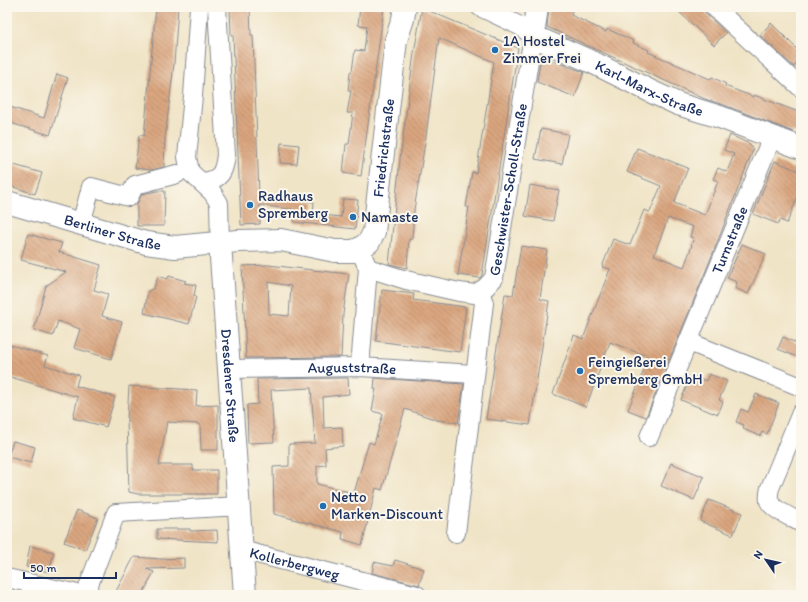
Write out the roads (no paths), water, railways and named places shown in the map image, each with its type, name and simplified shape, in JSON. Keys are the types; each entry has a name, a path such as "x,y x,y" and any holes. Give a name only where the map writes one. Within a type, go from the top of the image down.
{"main road":[{"name":"Friedrichstraße","path":"394,7 393,18 396,40"},
{"name":"Friedrichstraße","path":"363,259 374,232 396,40 403,19 405,7"},
{"name":"Geschwister-Scholl-Straße","path":"533,36 537,7"},
{"name":"Karl-Marx-Straße","path":"533,36 594,63 644,89 678,104 720,117 801,148"},
{"name":"Berliner Straße","path":"7,202 146,243 174,247 220,243"},
{"path":"220,243 281,240 335,251 353,251 363,259"},
{"name":"Dresdener Straße","path":"220,243 240,506 245,595"}],"street":[{"name":"Dresdener Straße","path":"198,7 193,96 187,157 190,172 212,192 219,203 220,243"},
{"path":"202,182 208,182 217,178 224,170 226,155 217,7"},
{"name":"Karl-Marx-Straße","path":"480,7 520,26 533,36"},
{"path":"714,7 801,88"},
{"name":"Geschwister-Scholl-Straße","path":"456,532 474,374 484,303 480,292 494,278 533,36"},
{"name":"Turnstraße","path":"649,437 772,137"},
{"path":"81,224 91,188 129,197 135,185 178,174"},
{"path":"360,367 363,259 406,280 459,292 475,294 480,292"},
{"path":"689,342 801,387"},
{"name":"Auguststraße","path":"229,369 360,367 474,374"},
{"path":"801,413 768,496 770,502 779,510 801,523"},
{"path":"7,578 83,595 116,512 240,506"},
{"name":"Kollerbergweg","path":"242,552 250,552 417,595"}],"place":[{"name":"1A Hostel Zimmer Frei","path":"495,50"},
{"name":"Radhaus Spremberg","path":"250,205"},
{"name":"Namaste","path":"353,217"},
{"name":"Feingießerei Spremberg GmbH","path":"580,371"},
{"name":"Netto Marken-Discount","path":"323,506"}]}
